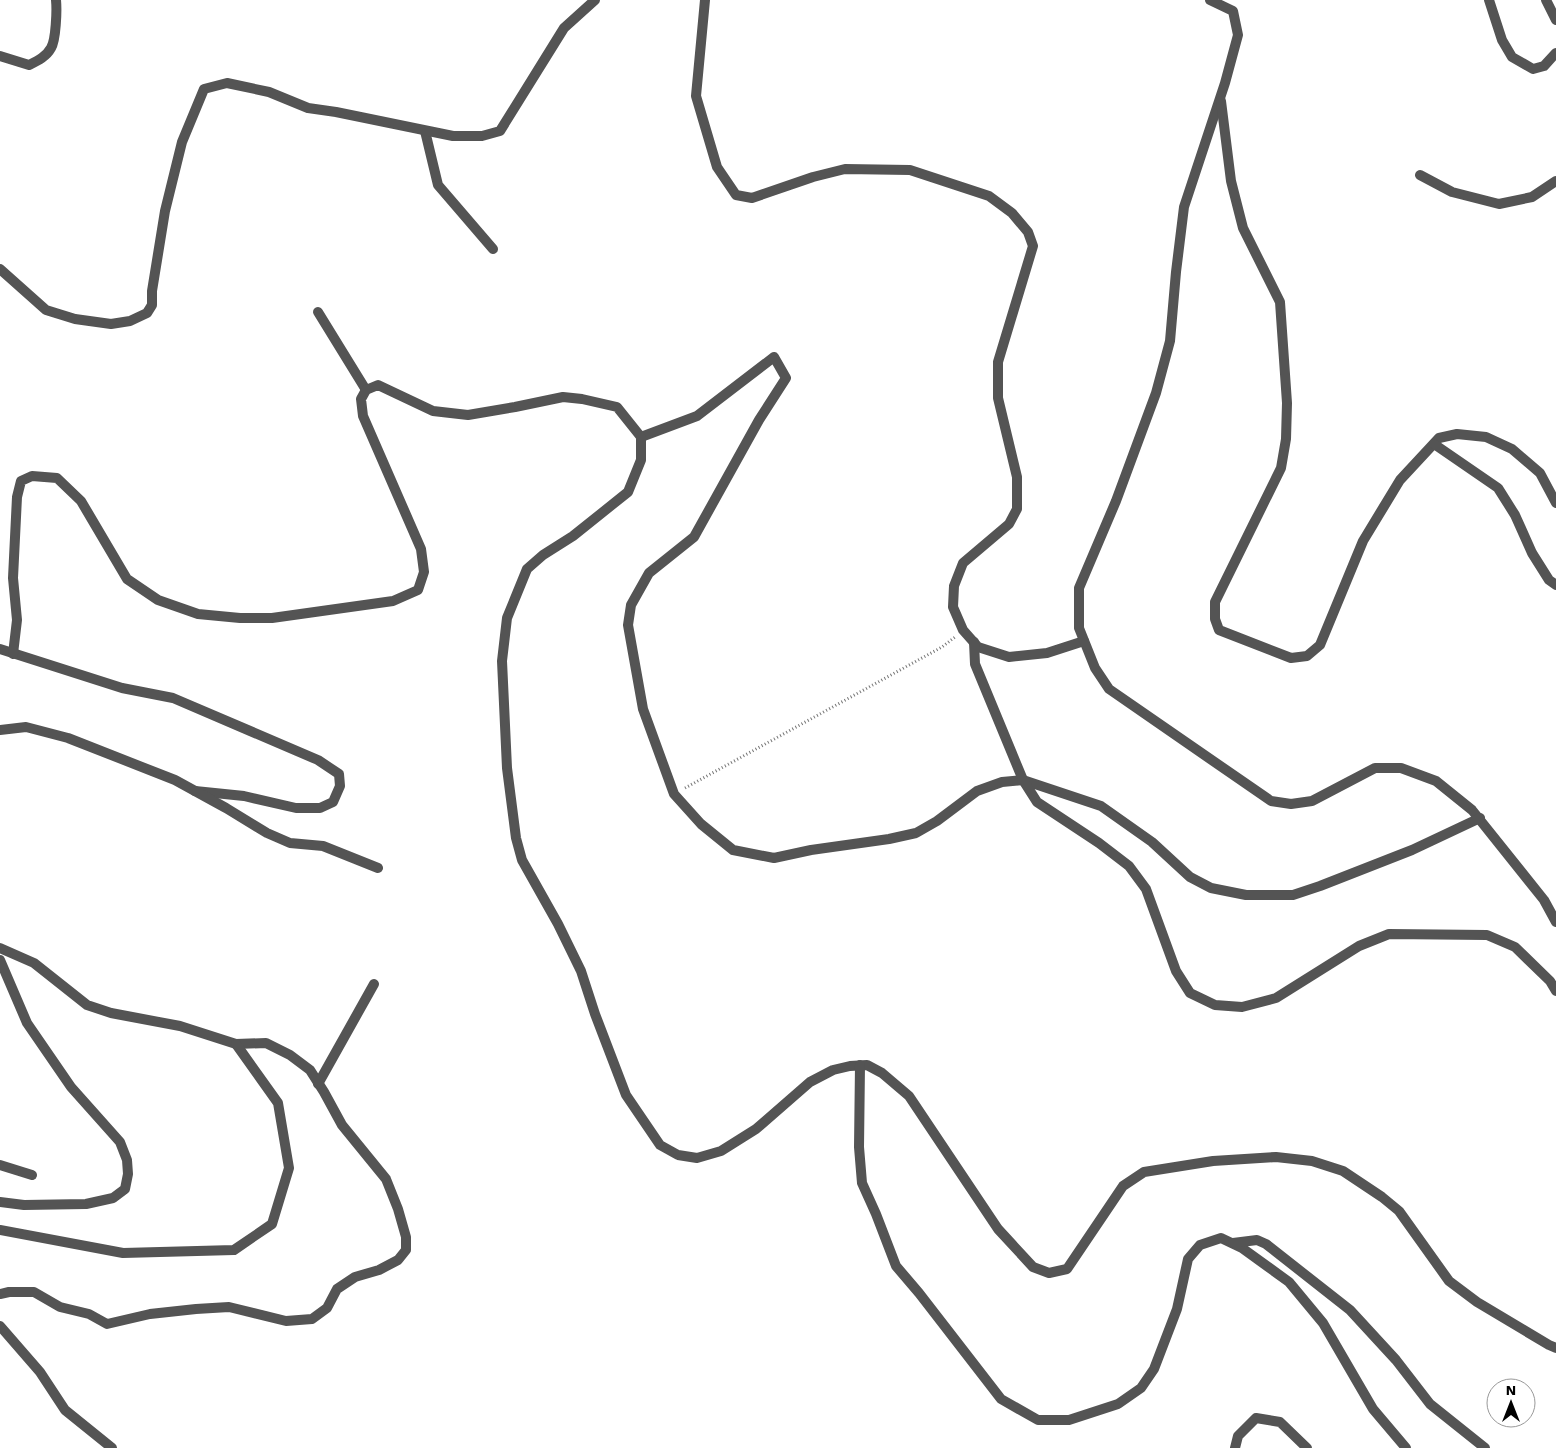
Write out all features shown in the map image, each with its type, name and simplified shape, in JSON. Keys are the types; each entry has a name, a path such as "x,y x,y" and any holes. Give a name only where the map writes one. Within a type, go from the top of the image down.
{"street":[{"path":"0,56 29,65 41,59 52,47 57,11 56,0"},
{"path":"0,269 46,310 75,319 111,324 130,321 147,313 152,305 152,291 165,211 182,142 204,89 227,83 269,92 308,108 453,136 482,136 500,131 564,28 595,0"},
{"path":"705,0 696,96 717,167 736,195 752,198 813,177 846,169 910,170 989,196 1012,214 1028,232 1033,246 998,362 998,398 1017,477 1017,509 1009,524 963,563 954,586 953,607 963,630 978,647 1009,657 1047,653 1084,641"},
{"path":"1210,0 1233,11 1238,35 1221,97 1184,207 1170,341 1156,393 1116,501 1079,588 1079,628 1095,668 1109,689 1272,801 1292,804 1312,801 1375,768 1401,768 1436,781 1480,818 1544,900 1556,922"},
{"path":"1489,0 1502,40 1512,57 1533,69 1544,66 1556,52"},
{"path":"1546,0 1556,20"},
{"path":"1221,97 1230,181 1243,228 1280,302 1287,404 1286,439 1282,468 1215,602 1214,619 1219,630 1291,658 1307,656 1320,645 1363,541 1400,480 1439,438 1457,434 1486,437 1512,449 1540,473 1556,503"},
{"path":"425,130 438,185 493,249"},
{"path":"1420,175 1452,192 1498,204 1532,197 1556,181"},
{"path":"318,312 366,390"},
{"path":"641,437 697,416 774,357 786,378 759,420 694,536 649,574 631,605 628,625 643,709 674,794 701,824 733,850 774,858 916,833 977,791 1002,782 1024,780 1101,806 1152,842 1190,877 1211,888 1246,895 1293,895 1412,850 1480,818"},
{"path":"13,654 17,620 13,578 17,496 21,481 32,476 57,478 81,502 127,579 158,600 198,614 240,618 272,618 393,601 418,590 424,572 421,549 363,416 361,399 366,390 378,385 433,411 468,415 563,397 617,407 641,437 641,460 628,492 573,536 543,555 527,569 507,618 502,661 507,768 516,838 522,860 558,924 581,971 595,1014 626,1095 660,1145 678,1155 697,1158 721,1151 756,1129 810,1082 833,1070 867,1065 882,1073 909,1096 998,1229 1033,1267 1049,1273 1067,1269 1123,1186 1144,1172 1204,1162 1276,1157 1312,1161 1343,1171 1382,1197 1399,1211 1449,1281 1477,1302 1549,1346 1556,1348"},
{"path":"1434,444 1498,488 1515,515 1532,553 1550,580 1556,585"},
{"path":"974,642 975,664 1024,780 1037,802 1130,866 1146,889 1176,971 1190,993 1214,1005 1242,1007 1276,998 1359,946 1389,934 1487,935 1515,947 1550,981 1556,991"},
{"path":"0,649 122,688 174,698 318,760 339,774 340,786 332,802 320,808 296,808 244,796 195,791"},
{"path":"0,730 26,726 68,738 175,780 267,833 290,843 323,846 378,868"},
{"path":"0,948 34,963 87,1005 111,1013 180,1026 236,1044 266,1043 290,1055 310,1070 342,1125 386,1179 398,1209 406,1237 406,1250 398,1260 379,1270 355,1277 337,1288 327,1308 312,1319 286,1321 229,1307 196,1308 150,1314 106,1324 90,1314 60,1307 34,1292 0,1294"},
{"path":"0,960 27,1023 71,1086 120,1142 127,1160 128,1174 126,1189 113,1198 86,1204 24,1205 0,1202"},
{"path":"318,1084 374,984"},
{"path":"0,1230 123,1253 234,1250 272,1224 289,1168 278,1103 236,1044"},
{"path":"860,1065 859,1147 862,1183 896,1266 1001,1399 1038,1420 1069,1420 1118,1404 1141,1388 1154,1369 1177,1309 1188,1259 1200,1245 1221,1238 1242,1248 1289,1282 1323,1323 1373,1409 1406,1448"},
{"path":"0,1165 32,1175"},
{"path":"1232,1243 1257,1240 1266,1244 1350,1310 1396,1360 1430,1404 1486,1448"},
{"path":"0,1326 40,1372 65,1410 112,1448"},
{"path":"1235,1448 1238,1436 1256,1418 1280,1422 1307,1448"}],"path":[{"path":"674,794 942,647 963,630"}]}
